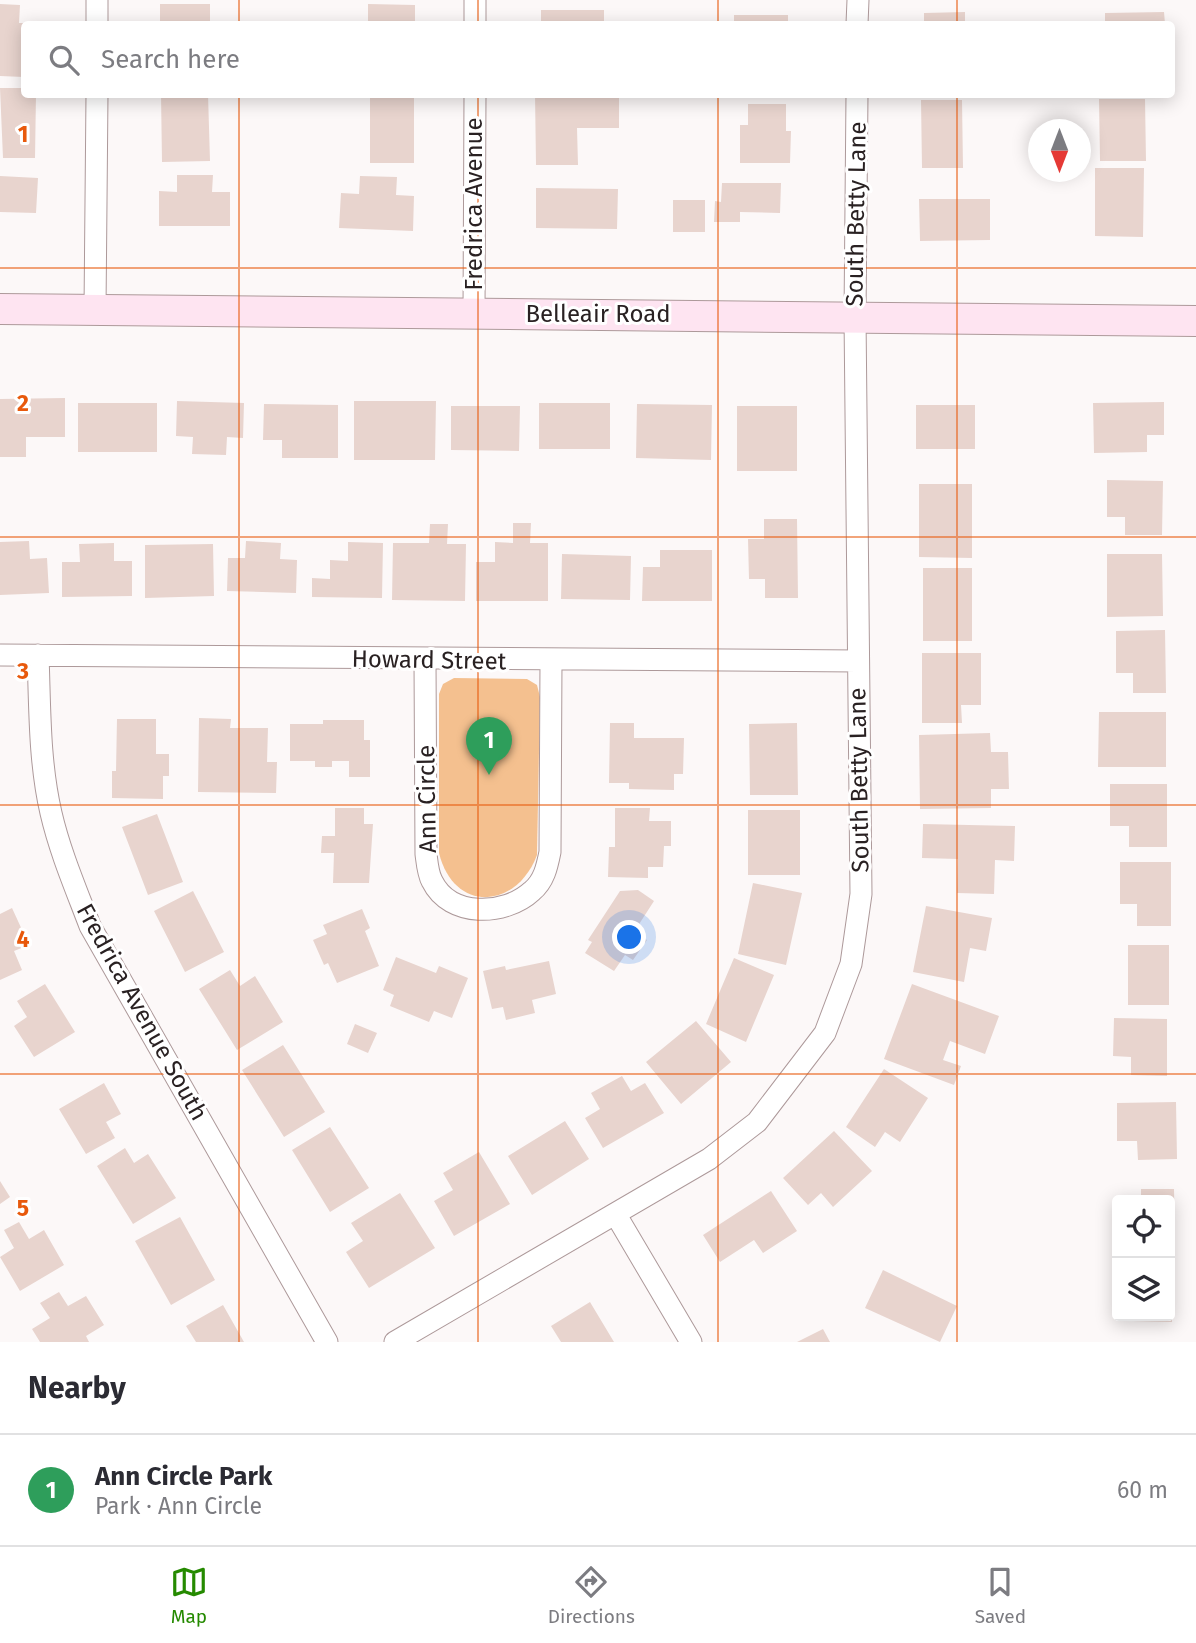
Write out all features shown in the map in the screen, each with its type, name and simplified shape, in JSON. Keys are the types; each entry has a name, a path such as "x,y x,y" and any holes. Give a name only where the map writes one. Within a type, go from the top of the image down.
{"main road":[{"name":"Belleair Road","path":"0,309 1196,321"}],"street":[{"path":"97,0 97,21"},
{"path":"475,0 475,21"},
{"path":"857,21 858,0"},
{"path":"95,310 97,98"},
{"name":"Fredrica Avenue","path":"474,313 475,98"},
{"name":"South Betty Lane","path":"395,1342 709,1159 757,1122 825,1033 850,964 861,894 855,316 857,98"},
{"name":"Howard Street","path":"0,655 551,661 858,661"},
{"name":"Fredrica Avenue South","path":"38,655 41,742 51,812 66,865 90,926 327,1342"},
{"name":"Ann Circle","path":"425,660 426,854 431,881 447,900 466,909 490,910 519,901 534,890 546,871 551,852 551,661"},
{"path":"616,1215 691,1342"}],"shaded area":[{"path":"454,678 527,679 537,685 540,697 537,855 528,873 515,886 501,894 486,897 471,895 458,887 447,873 439,853 439,694 443,684"}],"building":[{"path":"0,4 20,5 21,77 0,76"},
{"path":"160,4 210,4 210,21 160,21"},
{"path":"368,4 415,5 415,21 368,21"},
{"path":"541,10 604,10 604,21 541,21"},
{"path":"965,12 965,21 924,21 924,13"},
{"path":"1164,12 1165,21 1105,21 1105,13"},
{"path":"734,15 788,15 788,21 734,21"},
{"path":"0,88 21,88 21,98 36,98 35,158 3,158"},
{"path":"161,98 208,98 210,161 162,162"},
{"path":"370,98 414,98 414,163 370,163"},
{"path":"535,98 619,98 619,128 577,128 578,165 536,165"},
{"path":"1099,99 1145,99 1146,161 1100,161"},
{"path":"921,100 962,100 963,168 922,168"},
{"path":"748,104 786,104 786,131 791,131 790,163 740,163 740,125 748,125"},
{"path":"1095,168 1144,168 1143,237 1095,236"},
{"path":"177,175 213,175 212,192 230,192 230,226 159,226 159,191 177,192"},
{"path":"0,176 38,178 36,213 0,212"},
{"path":"360,176 397,177 396,195 414,196 413,231 339,228 341,193 359,194"},
{"path":"722,183 781,183 780,213 740,212 740,222 714,222 715,201 721,202"},
{"path":"536,188 618,189 617,229 536,228"},
{"path":"919,199 990,199 990,240 920,241"},
{"path":"673,200 705,200 705,232 673,232"},
{"path":"65,398 65,437 26,437 26,457 0,457 0,399"},
{"path":"177,401 244,403 243,438 227,437 226,455 192,454 193,437 176,436"},
{"path":"354,401 436,401 435,460 354,460"},
{"path":"1164,402 1164,435 1147,435 1147,452 1094,453 1093,403"},
{"path":"78,403 157,403 157,452 78,452"},
{"path":"539,403 610,403 610,449 539,449"},
{"path":"264,404 338,405 338,458 282,458 282,440 263,440"},
{"path":"637,404 712,405 711,460 636,458"},
{"path":"916,405 975,405 975,449 916,449"},
{"path":"451,406 520,406 519,451 451,450"},
{"path":"737,406 797,406 797,471 737,471"},
{"path":"1107,480 1163,481 1162,535 1125,535 1125,517 1107,517"},
{"path":"919,484 972,484 972,558 919,557"},
{"path":"764,519 797,519 798,598 765,598 765,579 749,579 748,539 764,539"},
{"path":"513,523 531,523 530,543 548,543 548,601 476,601 476,562 495,562 495,542 513,543"},
{"path":"430,524 448,524 447,544 466,544 465,601 392,600 393,543 429,543"},
{"path":"29,541 30,559 47,558 49,593 0,595 0,542"},
{"path":"246,541 281,543 280,559 297,560 296,593 227,591 228,558 245,558"},
{"path":"348,542 383,543 382,598 312,597 312,578 330,579 330,560 348,561"},
{"path":"114,543 114,561 132,561 132,596 62,597 62,562 80,562 79,544"},
{"path":"213,544 214,596 145,598 145,545"},
{"path":"660,550 712,550 712,601 642,601 643,567 660,567"},
{"path":"562,554 631,556 630,600 561,599"},
{"path":"1107,554 1162,554 1163,616 1107,617"},
{"path":"923,568 972,568 972,641 923,641"},
{"path":"1165,630 1166,693 1133,693 1133,673 1116,673 1116,631"},
{"path":"922,653 981,653 981,705 961,705 962,723 922,723"},
{"path":"1099,712 1166,712 1166,767 1098,767"},
{"path":"199,718 231,719 230,728 268,728 267,762 277,762 276,793 198,792"},
{"path":"117,719 156,719 156,754 169,754 169,776 163,776 163,799 112,798 112,771 116,771"},
{"path":"323,720 364,720 364,740 370,740 370,777 349,777 349,761 332,761 332,767 315,767 315,761 290,761 290,724 323,724"},
{"path":"610,723 634,723 634,738 684,738 683,774 674,774 674,790 629,789 629,783 609,783"},
{"path":"797,723 798,795 750,795 749,724"},
{"path":"990,733 991,752 1008,752 1009,789 991,789 991,808 920,809 919,735"},
{"path":"1110,784 1167,784 1167,847 1129,847 1129,826 1110,826"},
{"path":"335,808 364,808 364,824 373,824 369,883 333,883 334,853 321,853 322,836 335,836"},
{"path":"615,808 650,808 649,821 671,821 671,846 664,846 663,867 648,867 648,878 608,877 609,847 615,847"},
{"path":"748,810 800,810 800,875 748,875"},
{"path":"157,814 183,882 148,895 122,827"},
{"path":"923,824 1015,826 1014,861 995,860 994,894 957,893 958,859 922,858"},
{"path":"1120,862 1171,862 1171,926 1137,926 1137,904 1120,904"},
{"path":"753,883 802,893 786,965 738,954"},
{"path":"638,890 654,901 634,932 647,940 633,960 625,955 614,971 585,953 592,942 588,940 620,891"},
{"path":"193,891 224,952 185,972 154,911"},
{"path":"926,906 992,918 986,951 970,948 964,982 913,972"},
{"path":"12,908 29,945 14,951 22,970 0,980 0,914"},
{"path":"362,909 370,928 365,931 379,966 337,983 328,963 324,965 313,940 327,934 323,925"},
{"path":"1128,945 1169,945 1169,1005 1128,1005"},
{"path":"396,957 436,973 439,966 468,978 452,1018 434,1011 429,1022 390,1006 394,995 383,990"},
{"path":"734,958 774,975 746,1042 706,1024"},
{"path":"549,961 556,994 532,1000 535,1013 506,1020 503,1007 492,1009 483,971 505,966 506,970"},
{"path":"230,970 240,986 255,976 283,1022 237,1050 199,989"},
{"path":"45,984 75,1032 34,1057 14,1026 27,1017 17,1001"},
{"path":"912,984 999,1016 985,1054 950,1041 943,1060 961,1066 954,1085 884,1059"},
{"path":"1114,1018 1167,1019 1167,1076 1131,1075 1131,1057 1113,1056"},
{"path":"696,1021 731,1062 681,1104 646,1062"},
{"path":"355,1024 377,1033 368,1053 347,1044"},
{"path":"283,1045 325,1112 284,1137 242,1070"},
{"path":"884,1069 928,1098 900,1142 885,1132 875,1147 846,1127"},
{"path":"622,1076 631,1091 645,1083 664,1113 603,1148 585,1118 600,1109 591,1093"},
{"path":"104,1083 121,1114 106,1122 115,1138 86,1154 59,1109"},
{"path":"1176,1102 1177,1159 1138,1160 1137,1141 1117,1141 1117,1103"},
{"path":"565,1121 589,1159 532,1195 508,1156"},
{"path":"330,1127 369,1188 330,1212 292,1150"},
{"path":"834,1131 872,1171 833,1207 821,1193 808,1205 783,1178"},
{"path":"125,1148 134,1163 148,1154 176,1198 133,1224 97,1166"},
{"path":"479,1152 510,1204 454,1236 434,1201 453,1190 443,1173"},
{"path":"0,1181 10,1197 0,1204"},
{"path":"1141,1189 1174,1189 1174,1195 1141,1195"},
{"path":"771,1191 797,1231 763,1253 754,1240 720,1262 703,1235"},
{"path":"400,1193 435,1248 369,1288 346,1252 363,1241 351,1223"},
{"path":"180,1217 215,1280 171,1305 135,1241"},
{"path":"19,1222 29,1239 44,1230 64,1265 20,1291 0,1257 14,1248 4,1230"},
{"path":"883,1270 957,1306 940,1342 865,1308"},
{"path":"59,1292 68,1306 86,1296 104,1325 86,1336 89,1342 40,1342 32,1329 50,1318 40,1303"},
{"path":"590,1302 614,1342 561,1342 551,1326"},
{"path":"223,1305 244,1342 196,1342 186,1326"},
{"path":"823,1329 830,1342 797,1342"}],"place":[{"name":"Ann Circle Park","path":"489,775"}]}
